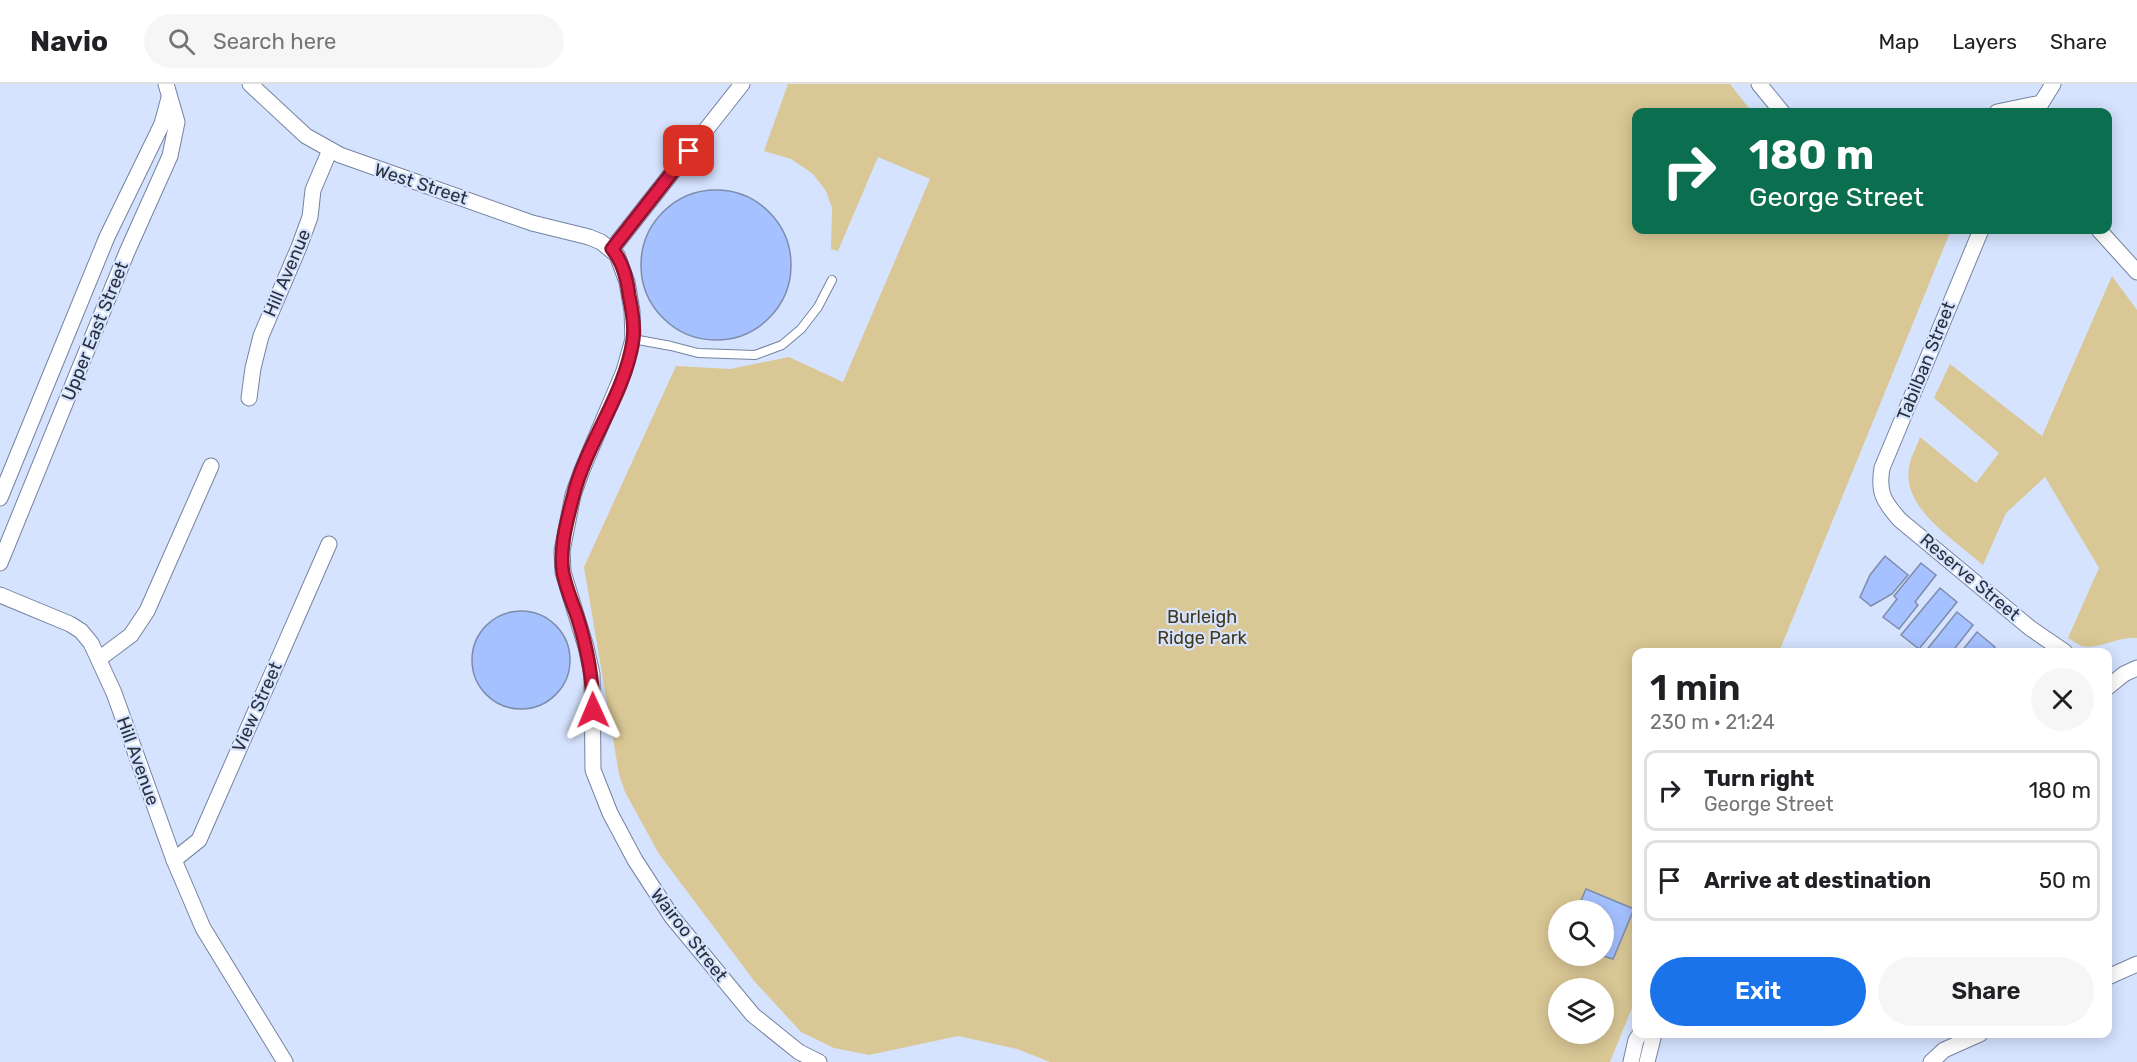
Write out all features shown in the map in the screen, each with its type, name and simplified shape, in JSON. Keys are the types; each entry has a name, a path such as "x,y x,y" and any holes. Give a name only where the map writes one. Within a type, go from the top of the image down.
{"street":[{"name":"West Street","path":"250,84 306,136 330,150 361,164 532,223 589,237 612,249"},
{"path":"612,249 742,84"},
{"path":"1759,84 1779,108"},
{"path":"2038,108 2053,84"},
{"name":"Upper East Street","path":"0,498 108,237 162,124 168,91"},
{"name":"Upper East Street","path":"0,563 127,252 170,156 177,122 168,91"},
{"name":"Hill Avenue","path":"249,398 261,336 299,248 310,217 313,190 330,150"},
{"name":"Tabilban Street","path":"1881,495 1882,468 1979,234"},
{"path":"2103,234 2137,273"},
{"name":"Wairoo Street","path":"612,249 621,262 627,282 632,311 633,339 624,371 573,495 562,551 563,572 592,674 592,770 610,813 635,860 672,917 753,1015 799,1052 819,1062"},
{"path":"99,659 130,635 147,610 211,466"},
{"name":"Reserve Street","path":"1881,495 1900,520 2030,628 2059,648"},
{"name":"View Street","path":"174,860 199,840 329,544"},
{"name":"Hill Avenue","path":"0,595 76,628 91,643 122,715 174,860 203,928 285,1062"},
{"path":"2112,684 2124,674 2137,668"},
{"path":"2112,975 2137,964"},
{"path":"1631,1062 1637,1038"},
{"path":"1647,1062 1653,1038"},
{"path":"1930,1062 1944,1050 1971,1038"}],"lane":[{"path":"633,339 698,353 755,355 782,345 801,329 818,307 832,280"}],"green space":[{"name":"Burleigh Ridge Park","path":"788,84 1730,84 1749,108 1632,108 1632,234 1949,234 1781,648 1632,648 1632,1008 1610,1062 1050,1062 1017,1049 958,1036 869,1055 834,1048 801,1032 755,982 659,854 625,792 619,774 584,567 676,366 730,369 789,357 843,382 930,179 878,157 838,251 831,249 832,208 826,191 813,174 791,159 764,151"},
{"path":"2112,276 2137,310 2137,638 2089,647 2068,638 2099,568 2045,477 2006,513 1983,565 1946,535 1922,510 1909,483 1909,468 1920,437 1976,483 1999,453 1934,398 1950,364 2042,436"}],"building":[{"path":"716,190 731,191 745,196 769,212 785,236 790,250 790,280 785,294 769,318 745,334 731,339 716,340 701,339 687,334 663,318 647,294 642,280 641,265 642,250 647,236 663,212 687,196 701,191"},
{"path":"1885,556 1908,575 1892,594 1871,606 1860,597 1870,575"},
{"path":"1921,563 1936,575 1915,602 1918,605 1899,629 1883,617 1897,599 1894,596"},
{"path":"1940,588 1957,602 1920,648 1901,635"},
{"path":"511,611 531,611 556,625 567,641 570,660 567,679 556,695 531,709 511,709 494,701 480,687 472,670 472,650 480,633 494,619"},
{"path":"1957,612 1973,625 1955,648 1928,648"},
{"path":"1977,632 1995,647 1994,648 1964,648"},
{"path":"1586,889 1612,900 1581,900"},
{"path":"1614,901 1632,908 1632,914 1614,957"}],"route":[{"path":"593,710 592,674 563,572 562,551 577,482 624,371 633,339 632,311 627,282 621,262 612,249 689,151"}]}
